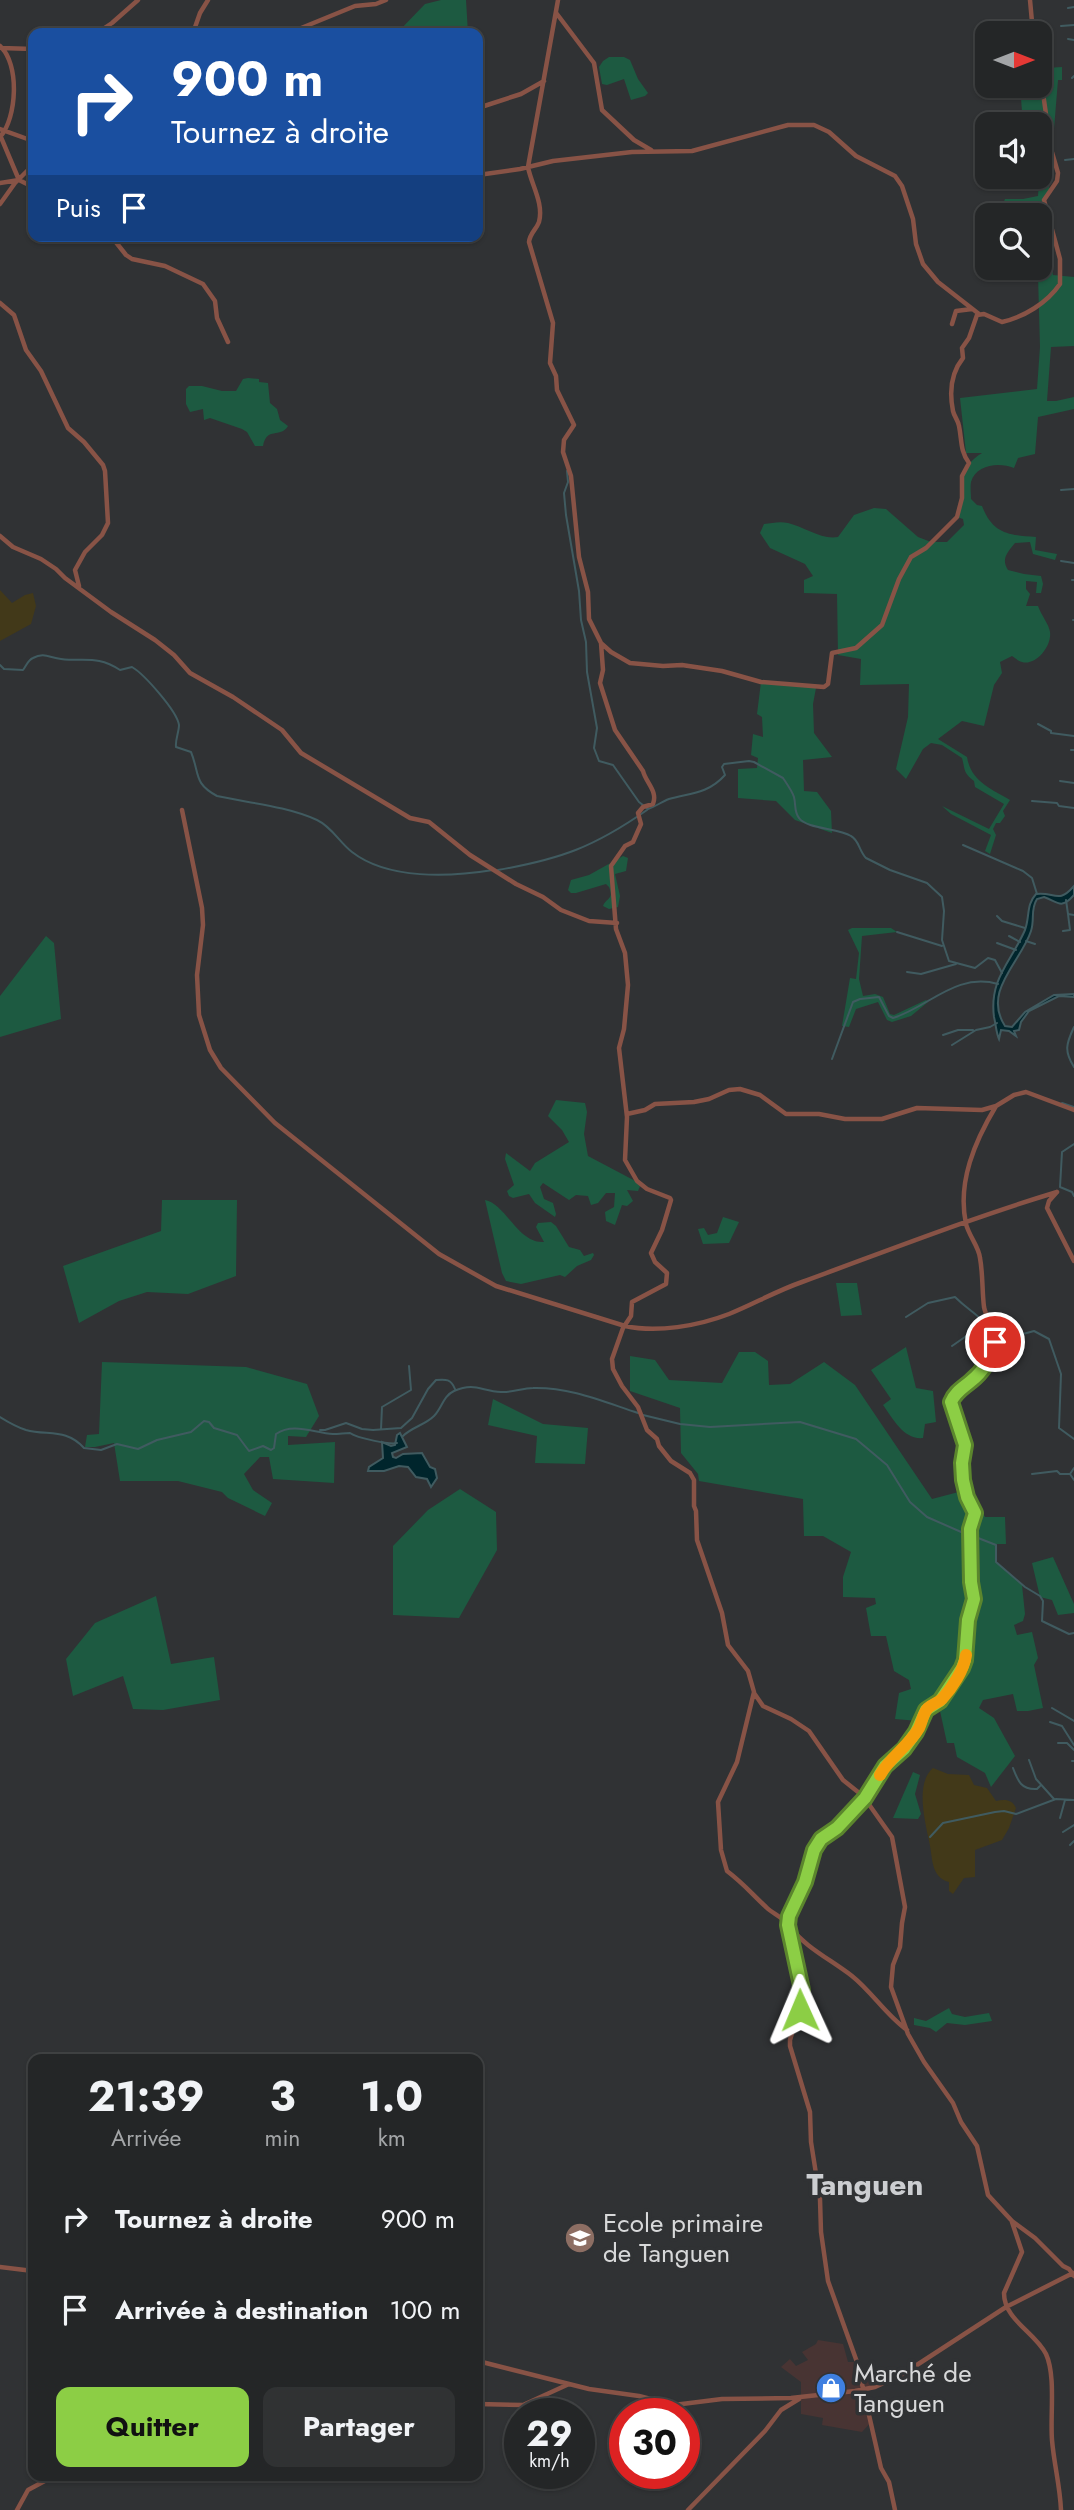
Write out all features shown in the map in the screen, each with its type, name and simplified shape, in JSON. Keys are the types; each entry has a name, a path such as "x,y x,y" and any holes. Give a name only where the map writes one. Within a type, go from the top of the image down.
{"street":[{"path":"104,28 138,0"},
{"path":"195,28 208,0"},
{"path":"301,28 355,6 386,0"},
{"path":"558,0 528,167 538,196 539,218 530,234 529,242 553,323 550,363 556,376 557,390 574,425 564,440 563,452 571,476 579,557 588,592 589,619 601,643 611,652 630,663 682,665 795,687 827,685 832,653 856,648 877,632 911,557 926,548 960,512 963,474 969,463 962,453 959,423 953,414 952,384 955,369 964,356 962,348 979,314"},
{"path":"1030,0 1032,21"},
{"path":"557,13 594,63 602,110 634,140 654,152"},
{"path":"1,47 28,49"},
{"path":"1,47 11,63 14,82 13,96 1,134 19,180"},
{"path":"483,106 521,94 544,81"},
{"path":"483,174 553,161 692,151 788,125 821,128 856,156 890,172 899,180 913,219 916,244 923,264 938,282 979,314 999,322 1025,314 1043,302 1060,284 1060,259 1044,200 1057,181 1058,173 1051,149 1044,98"},
{"path":"1,134 28,140"},
{"path":"0,204 28,170"},
{"path":"0,183 19,180 28,184"},
{"path":"115,242 132,260 165,266 203,284 215,301 217,318 228,342"},
{"path":"0,303 14,315 26,350 41,371 68,428 84,442 105,471 108,523 102,535 85,552 75,570 79,587"},
{"path":"951,324 956,311 973,309"},
{"path":"1,538 13,547 41,559 155,640 174,655 190,673 233,697 282,730 302,753 410,818 429,822 470,855 561,910 589,921 617,923"},
{"path":"483,2362 569,2384 674,2405 722,2399 803,2397 864,2389 903,2374 1006,2307 1074,2274 1012,2221 988,2195 977,2146 961,2122 953,2102 924,2062 907,2030 891,1987 905,1907 892,1837 865,1798 843,1780 810,1731 763,1706 754,1692 748,1671 728,1645 722,1613 699,1547 694,1506 695,1480 686,1468 671,1461 657,1439 647,1430 638,1407 612,1369 612,1359 631,1316 632,1302 666,1284 667,1273 655,1262 651,1253 662,1230 671,1200 636,1181 625,1160 627,1114 619,1048 624,1029 628,985 625,953 617,923 611,866 625,846 633,842 641,824 638,813 654,801 654,793 643,771 614,730 600,683 603,670 601,643"},
{"path":"182,810 202,908 203,925 197,975 199,1015 210,1050 221,1068 275,1123 439,1254 496,1286 642,1329 716,1319 777,1290 1057,1192 1046,1208 1074,1261"},
{"path":"627,1114 645,1110 655,1104 694,1102 740,1089 760,1095 786,1114 820,1114 845,1119 882,1119 917,1108 975,1111 996,1106 1014,1096 1030,1092 1074,1110"},
{"path":"895,2510 889,2482 881,2468 857,2362 838,2315 824,2261 810,2112 790,2046 802,2000 788,1925 817,1844 837,1828 865,1798 885,1766 904,1749 916,1732 926,1710 940,1701 965,1660 968,1620 974,1599 970,1529 975,1513 963,1480 965,1445 951,1402 953,1396 988,1363 995,1342 985,1310 981,1257 965,1222 966,1177 981,1134 996,1106"},
{"path":"754,1692 737,1762 718,1802 721,1850 727,1871 739,1879 768,1909 786,1921 810,1947 852,1976 894,2021 907,2030"},
{"path":"1012,2221 1022,2252 1004,2293 1006,2307 1040,2343 1049,2361 1052,2437 1061,2510"},
{"path":"0,2267 28,2270"},
{"path":"483,2404 523,2406 569,2384"},
{"path":"688,2510 765,2431 781,2410 803,2397"},
{"path":"17,2510 28,2490 45,2481"}],"shaded area":[{"path":"818,2340 843,2344 848,2362 857,2362 860,2375 874,2380 875,2387 864,2390 871,2422 862,2432 822,2425 823,2418 801,2414 801,2382 781,2367 790,2359 796,2366 808,2360 802,2352"}],"green space":[{"path":"441,0 466,0 468,28 402,28 425,4"},
{"path":"609,57 624,57 630,60 648,93 645,96 631,100 624,79 602,84 599,67"},
{"path":"1062,67 1062,80 1058,80 1052,153 1052,112 1022,112 1021,98 1052,98 1052,68"},
{"path":"1038,189 1049,189 1044,203 1003,203 1005,199 1038,196"},
{"path":"1052,268 1053,275 1074,277 1074,346 1051,347 1047,401 1074,397 1074,409 1038,417 1035,454 1018,458 1014,468 996,465 983,468 971,482 971,499 982,506 997,528 1010,534 1036,537 1035,550 1057,554 1055,560 1033,554 1030,542 1015,543 1005,559 1008,570 1041,576 1041,593 1036,593 1037,582 1026,581 1026,589 1030,594 1026,606 1038,606 1050,637 1046,649 1033,661 1022,662 1012,656 1000,662 1002,673 994,685 984,726 962,721 938,739 967,757 969,766 978,779 1010,800 1003,811 1005,816 993,829 996,835 990,854 985,851 991,835 951,814 942,806 989,829 1004,804 975,787 974,781 965,771 962,758 942,745 931,743 923,749 906,779 896,769 908,717 909,684 860,685 861,659 838,655 837,594 804,593 804,580 813,576 805,564 770,548 760,533 764,524 782,522 825,537 838,537 854,515 874,508 886,509 918,537 931,542 947,542 964,525 963,519 957,517 964,474 973,460 982,453 966,453 960,398 1037,389 1040,347 1038,280 1052,280"},
{"path":"243,379 268,383 270,403 277,409 280,420 288,426 281,432 267,436 263,446 255,446 247,432 242,429 210,418 204,420 203,409 190,412 186,404 186,389 189,386 236,391"},
{"path":"761,682 816,688 813,704 814,733 832,757 803,760 804,791 817,792 831,811 832,833 795,820 776,801 738,798 738,769 757,768 758,758 751,755 753,734 763,737 762,717 757,714"},
{"path":"623,856 628,858 626,871 615,874 620,896 618,907 609,909 603,906 611,894 606,884 576,893 568,890 571,880 589,875"},
{"path":"891,928 897,932 862,936 859,979 863,996 875,994 883,997 890,1014 894,1015 926,1000 928,1002 911,1016 892,1022 887,1020 878,1002 856,1009 849,1027 842,1026 850,978 856,979 859,953 848,930"},
{"path":"46,936 54,943 61,1019 0,1037 0,996"},
{"path":"556,1100 585,1103 587,1112 584,1134 588,1156 641,1184 638,1191 627,1190 633,1201 627,1206 622,1205 615,1225 606,1221 605,1212 614,1207 615,1193 606,1193 598,1203 591,1205 588,1196 576,1195 569,1200 543,1183 540,1187 544,1199 553,1203 555,1217 535,1203 529,1194 513,1198 509,1196 507,1191 514,1185 505,1159 506,1153 530,1171 535,1163 569,1142 548,1116"},
{"path":"162,1200 237,1200 236,1276 188,1294 147,1292 119,1301 79,1323 63,1266 161,1231"},
{"path":"485,1200 499,1209 527,1237 544,1242 536,1227 538,1223 551,1222 569,1247 580,1250 584,1256 594,1255 591,1260 577,1266 565,1277 560,1275 521,1284 506,1281"},
{"path":"723,1217 739,1222 729,1243 703,1244 698,1229 704,1228 708,1235 717,1233"},
{"path":"836,1283 857,1283 862,1315 841,1316"},
{"path":"906,1347 916,1388 933,1391 936,1422 925,1424 923,1438 910,1436 895,1422 883,1405 891,1399 871,1370"},
{"path":"739,1352 755,1352 768,1361 769,1385 790,1384 824,1362 855,1385 932,1499 970,1489 985,1517 1005,1517 1006,1544 996,1544 996,1562 1022,1585 1025,1614 1023,1621 1014,1625 1017,1635 1032,1632 1038,1658 1034,1665 1043,1708 1017,1711 1013,1694 983,1700 979,1708 994,1718 1015,1756 991,1787 985,1773 957,1757 954,1743 947,1743 940,1711 918,1721 895,1719 899,1693 911,1689 909,1680 894,1671 886,1636 871,1636 866,1608 876,1604 875,1598 843,1597 843,1577 851,1552 823,1536 804,1536 803,1499 699,1481 698,1474 681,1453 680,1408 630,1391 630,1356 655,1360 669,1380 722,1383"},
{"path":"102,1362 246,1367 307,1384 319,1416 306,1437 288,1436 288,1445 335,1442 334,1483 273,1479 269,1457 260,1457 244,1474 253,1490 272,1503 265,1516 228,1498 222,1492 178,1481 120,1481 114,1443 85,1447 87,1435 99,1434"},
{"path":"493,1399 543,1424 588,1428 585,1464 535,1463 537,1436 488,1425"},
{"path":"460,1489 496,1512 497,1550 459,1618 393,1615 393,1546 428,1510"},
{"path":"1053,1557 1074,1604 1074,1613 1058,1615 1052,1600 1040,1597 1032,1563"},
{"path":"156,1596 171,1664 214,1657 220,1700 163,1710 133,1709 123,1676 73,1696 66,1659 95,1623"},
{"path":"913,1772 920,1775 915,1794 921,1814 918,1819 893,1818"},
{"path":"949,2008 952,2014 965,2017 989,2013 992,2021 965,2025 947,2023 936,2032 914,2025 914,2018 926,2021"}],"sand":[{"path":"0,590 12,603 33,593 36,606 31,624 0,641"},
{"path":"933,1768 948,1774 969,1775 974,1785 987,1788 996,1801 1008,1800 1016,1808 1002,1840 975,1850 975,1877 964,1878 953,1894 949,1891 949,1882 938,1876 933,1866 924,1813 924,1783"}],"water":[{"path":"1074,886 1074,895 1062,904 1044,897 1037,899 1031,931 1000,989 999,1013 1005,1026 1012,1027 1025,1012 1054,995 1074,994 1074,997 1059,996 1029,1011 1019,1030 1014,1031 1016,1036 1001,1030 999,1039 994,1017 995,992 1002,971 1025,930 1031,902 1036,894 1060,896"},
{"path":"400,1433 407,1447 392,1453 393,1457 422,1453 430,1467 435,1469 437,1478 431,1487 427,1479 416,1477 408,1467 368,1471 369,1467 383,1458 382,1442 395,1445"}],"waterway":[{"path":"1068,8 1074,7"},
{"path":"1061,26 1074,25"},
{"path":"1068,39 1074,40"},
{"path":"1065,160 1074,159"},
{"path":"567,471 568,482 564,493 566,515 597,728 594,748 599,761 613,765 639,802 648,809 669,799 712,786 725,775 722,767 724,764 754,762 783,778 794,797 797,816 803,822 851,836 866,858 927,883 942,897 942,940 949,961 975,968 988,958 995,960 1002,973"},
{"path":"1061,490 1074,489"},
{"path":"1061,561 1074,563"},
{"path":"0,665 4,669 23,670 31,659 44,655 104,662 120,670 132,667 152,685 172,711 179,725 176,747 191,752 198,777 204,787 217,796 280,808 317,820 352,852 383,868 439,875 493,870"},
{"path":"1038,724 1051,733 1074,736"},
{"path":"1060,781 1074,783"},
{"path":"1032,801 1057,803 1059,806 1074,808"},
{"path":"498,870 576,850 647,810"},
{"path":"963,845 1023,871 1032,878 1037,894"},
{"path":"1066,900 1068,914 1074,915"},
{"path":"1063,931 1070,930 1068,914"},
{"path":"997,916 1002,921 1025,928"},
{"path":"897,932 942,946"},
{"path":"1009,936 1020,942"},
{"path":"1026,941 1035,944"},
{"path":"997,943 1016,950"},
{"path":"907,972 921,974 956,964"},
{"path":"832,1059 853,1002 879,997 889,1016 893,1018 956,987 969,983 998,984"},
{"path":"952,1045 976,1030 997,1023"},
{"path":"1074,1027 1067,1047 1074,1067"},
{"path":"943,1035 958,1030 973,1030"},
{"path":"1062,1103 1074,1107"},
{"path":"1074,1144 1062,1152 1060,1187 1072,1192 1074,1196"},
{"path":"906,1317 928,1303 955,1297 982,1320 993,1342"},
{"path":"952,1346 985,1323"},
{"path":"979,1346 1034,1331 1049,1339 1061,1374 1059,1428 1074,1439"},
{"path":"381,1429 382,1407 411,1390 409,1366"},
{"path":"320,1430 346,1423 362,1429 401,1428 412,1418 436,1380 448,1380 455,1389"},
{"path":"403,1436 434,1416 450,1393 467,1387 501,1392 547,1388 587,1396 638,1413"},
{"path":"643,1415 680,1424 710,1427 800,1422 856,1439 887,1465 910,1502 927,1517 968,1535"},
{"path":"0,1417 26,1430 64,1435 84,1448 101,1450 117,1444 138,1449 157,1440 191,1432 204,1421 214,1428 237,1435 249,1451 263,1446 271,1450 274,1448 276,1434 289,1429 333,1434 350,1433 374,1441 397,1443"},
{"path":"1074,1468 1070,1474 1074,1480"},
{"path":"1032,1474 1057,1471 1060,1474 1070,1474"},
{"path":"973,1536 996,1545 996,1562 1040,1596 1043,1601 1042,1621 1069,1634 1074,1633"},
{"path":"1052,1708 1074,1721"},
{"path":"1050,1722 1062,1726 1074,1745"},
{"path":"1058,1743 1067,1743 1074,1750"},
{"path":"1029,1760 1036,1779 1054,1799"},
{"path":"1013,1768 1024,1786 1032,1789 1040,1786"},
{"path":"930,1837 943,1823 995,1812 1016,1814 1056,1799 1074,1800"},
{"path":"1060,1818 1065,1800"},
{"path":"1063,1832 1074,1825"},
{"path":"1070,1845 1074,1841"}],"slow traffic":[{"path":"880,1775 893,1757 904,1749 923,1721 926,1710 940,1701 948,1690 962,1668 966,1655"}],"place":[{"name":"Ecole primaire de Tanguen","path":"580,2238"},
{"name":"Marché de Tanguen","path":"831,2388"}],"district":[{"name":"Tanguen","path":"865,2185"}],"route":[{"path":"800,2010 802,1990 788,1925 814,1850 821,1839 837,1828 865,1798 885,1766 904,1749 923,1721 926,1710 940,1701 965,1660 968,1620 974,1599 970,1569 970,1529 975,1513 968,1500 963,1480 965,1445 951,1402 953,1396 988,1363 995,1342"}]}
